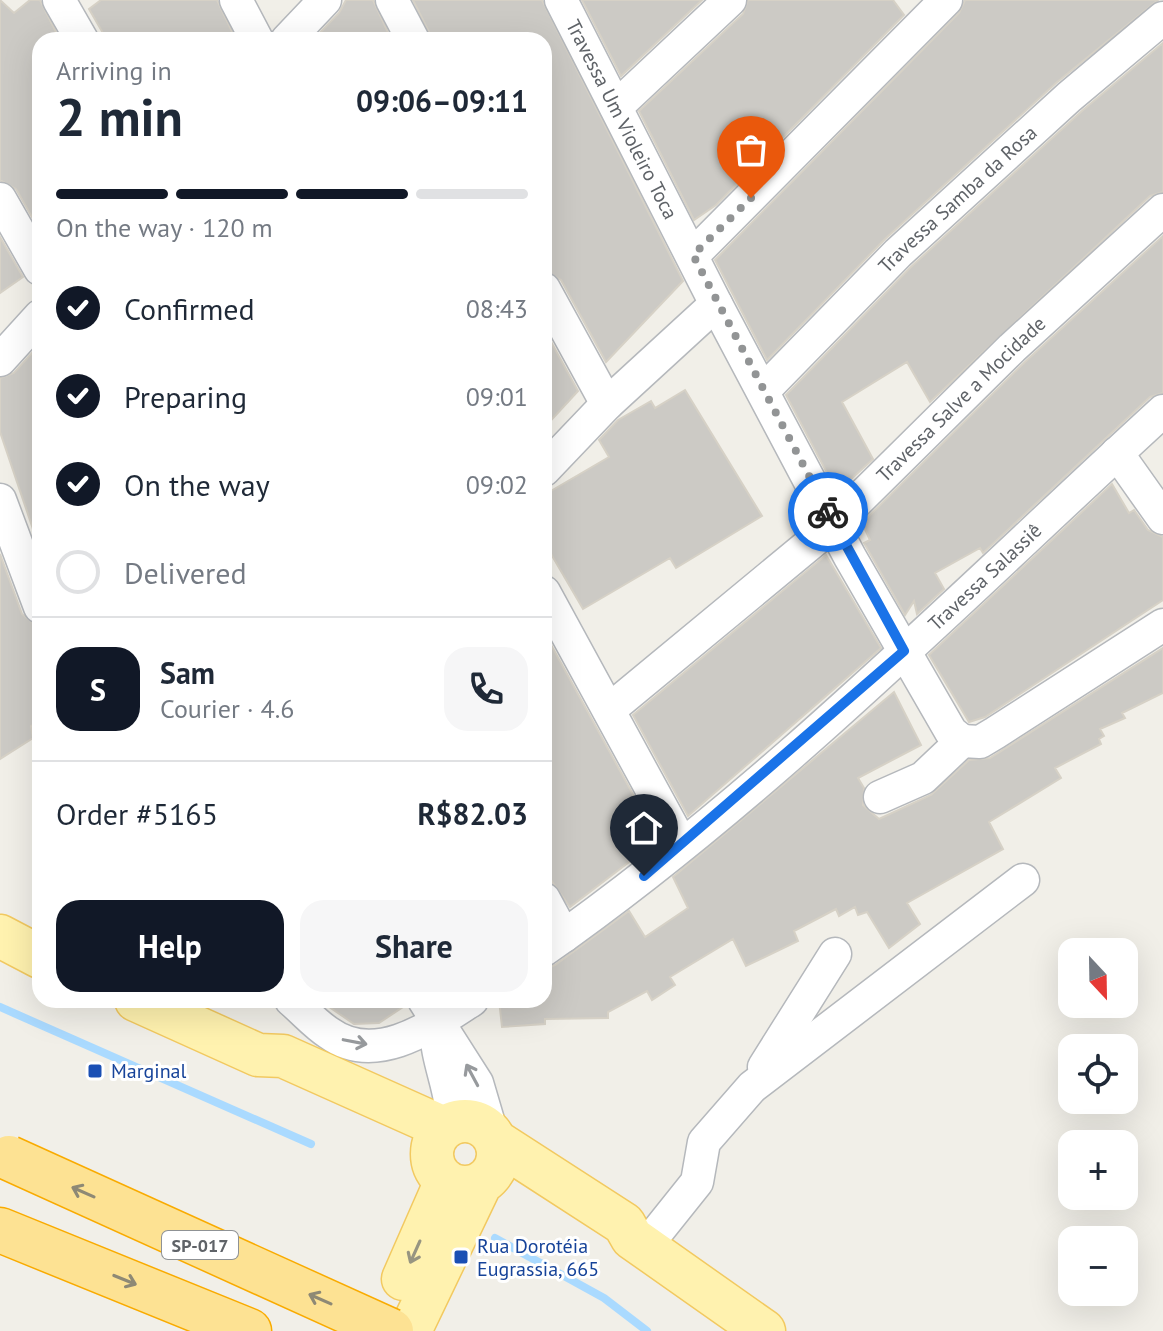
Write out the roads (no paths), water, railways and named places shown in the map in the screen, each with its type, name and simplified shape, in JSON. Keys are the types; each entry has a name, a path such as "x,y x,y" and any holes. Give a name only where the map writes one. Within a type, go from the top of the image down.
{"highway":[{"name":"SP-017","path":"5,1156 391,1331"},
{"path":"0,1230 249,1331"}],"main road":[{"path":"0,936 32,953"},
{"path":"154,1008 258,1055 272,1072 467,1152 624,1224 639,1242 764,1331"},
{"path":"380,1331 467,1152"},
{"path":"410,1331 467,1152"}],"street":[{"path":"59,0 77,32"},
{"path":"236,0 253,32"},
{"path":"295,32 325,0"},
{"path":"392,0 409,32"},
{"name":"Travessa Um Violeiro Toca","path":"561,0 716,304 834,524 951,732 962,741"},
{"path":"616,107 730,0"},
{"path":"693,255 946,0"},
{"name":"Travessa Samba da Rosa","path":"764,390 898,253 1069,97 1163,18"},
{"path":"0,199 32,255"},
{"name":"Travessa Salve a Mocidade","path":"609,710 834,524 1012,348 1163,210"},
{"path":"552,304 607,404"},
{"path":"552,462 607,404 716,304"},
{"path":"0,360 32,325"},
{"name":"Travessa Salassiê","path":"554,943 682,845 904,651 1163,411"},
{"path":"1117,453 1163,518"},
{"path":"0,500 32,586"},
{"path":"552,607 682,845"},
{"path":"880,797 923,778 962,741 980,742 988,738 1163,625"},
{"path":"752,1087 1023,880"},
{"path":"639,1242 697,1182 704,1142 752,1087 835,954"},
{"path":"300,1008 329,1034 347,1042 367,1045 403,1041 430,1012 454,1043 477,1083 467,1152"}],"waterway":[{"path":"0,1007 311,1144"},
{"path":"495,1238 604,1298 647,1331"}],"place":[{"name":"Marginal","path":"95,1071"},
{"name":"Rua Dorotéia Eugrassia, 665","path":"461,1257"}]}
